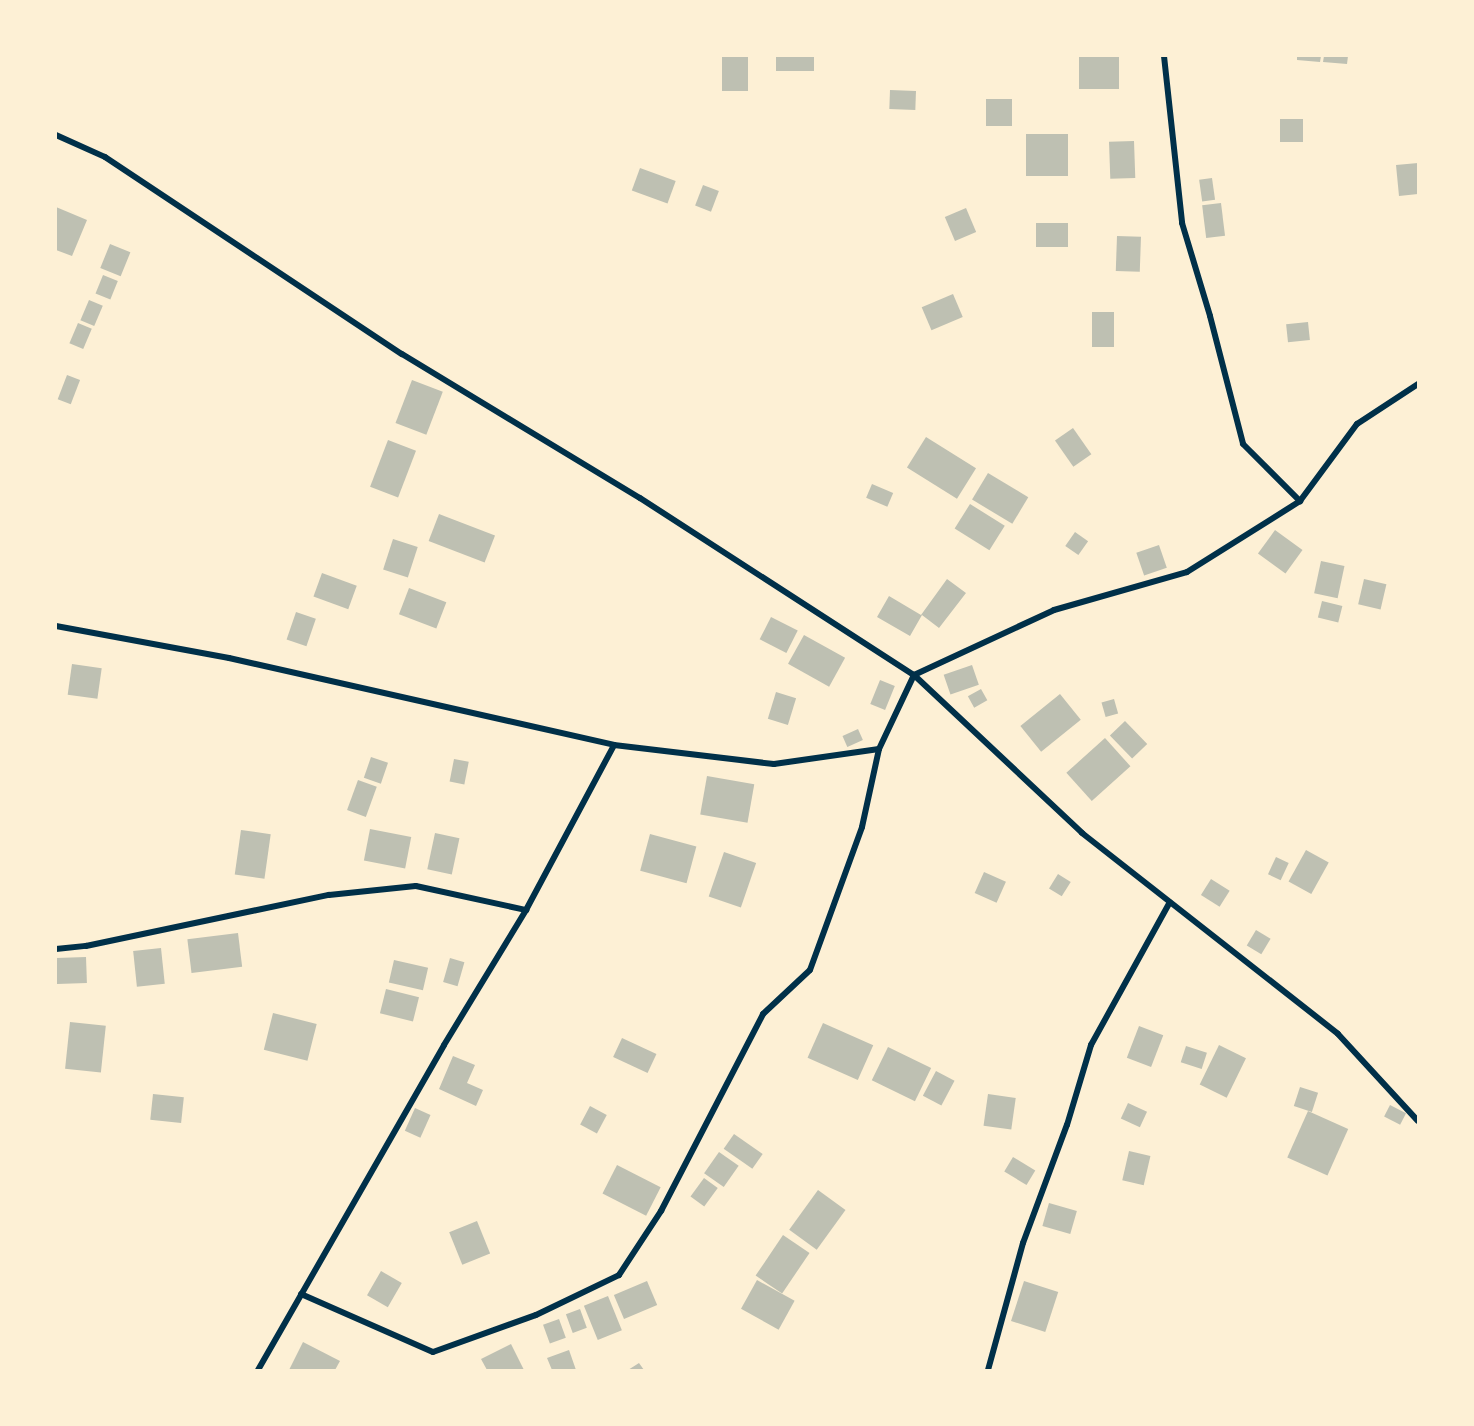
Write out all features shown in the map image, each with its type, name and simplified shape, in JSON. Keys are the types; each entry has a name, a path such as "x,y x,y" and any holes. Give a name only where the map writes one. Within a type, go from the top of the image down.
{"street":[{"path":"1164,56 1182,223 1210,316 1243,444 1300,501"},
{"path":"56,135 105,156 402,354 640,498 914,675 1082,833 1338,1034 1419,1121"},
{"path":"301,1294 433,1352 536,1316 619,1275 661,1210 763,1014 810,970 862,827 879,749 914,675 1054,610 1187,572 1300,501 1357,424 1419,384"},
{"path":"56,626 229,658 614,745 774,764 879,749"},
{"path":"258,1371 444,1045 526,910 614,745"},
{"path":"56,949 86,946 329,895 416,886 526,910"},
{"path":"988,1371 1023,1243 1067,1125 1091,1045 1170,902"}],"building":[{"path":"722,56 748,56 748,91 722,91"},
{"path":"776,56 814,56 814,71 776,71"},
{"path":"1079,56 1119,56 1119,89 1079,89"},
{"path":"1297,56 1321,56 1320,62 1297,60"},
{"path":"1324,56 1348,56 1347,64 1323,62"},
{"path":"890,90 916,91 915,110 889,109"},
{"path":"986,99 1012,99 1012,126 986,126"},
{"path":"1280,119 1303,119 1303,142 1280,142"},
{"path":"1026,134 1068,134 1068,176 1026,176"},
{"path":"1134,141 1135,178 1110,179 1109,142"},
{"path":"1418,163 1418,194 1399,196 1396,165"},
{"path":"640,168 676,181 667,204 632,191"},
{"path":"1212,178 1215,200 1202,202 1199,180"},
{"path":"703,185 719,191 711,212 695,206"},
{"path":"1221,203 1225,236 1206,238 1202,205"},
{"path":"56,207 87,220 72,256 56,250"},
{"path":"966,208 976,232 955,241 945,217"},
{"path":"1036,223 1068,223 1068,247 1036,247"},
{"path":"1117,236 1141,237 1140,272 1116,271"},
{"path":"110,244 130,252 121,276 100,268"},
{"path":"103,275 118,281 110,300 96,294"},
{"path":"953,294 963,317 931,330 922,307"},
{"path":"89,300 103,306 94,326 80,320"},
{"path":"1092,312 1114,312 1114,347 1092,347"},
{"path":"1308,322 1310,340 1288,342 1286,324"},
{"path":"78,323 92,329 83,349 69,343"},
{"path":"67,375 80,380 71,404 58,399"},
{"path":"412,380 443,392 426,435 396,423"},
{"path":"1073,428 1091,454 1073,467 1055,441"},
{"path":"926,437 976,468 957,499 907,468"},
{"path":"388,440 416,451 398,497 370,487"},
{"path":"988,473 1028,497 1012,524 972,500"},
{"path":"872,484 893,493 887,507 866,498"},
{"path":"970,504 1005,526 989,550 955,529"},
{"path":"439,514 495,536 485,563 429,541"},
{"path":"1275,530 1303,550 1285,573 1258,553"},
{"path":"1075,532 1088,541 1078,555 1065,546"},
{"path":"393,539 418,547 408,577 383,569"},
{"path":"1159,545 1167,568 1144,576 1136,553"},
{"path":"1321,561 1344,566 1338,598 1314,593"},
{"path":"322,573 357,586 348,609 313,596"},
{"path":"947,579 966,593 939,628 922,615 910,636 877,617 889,596 921,615"},
{"path":"1364,579 1386,584 1381,610 1358,604"},
{"path":"409,588 446,602 436,628 399,614"},
{"path":"1322,601 1342,606 1338,623 1318,617"},
{"path":"296,612 316,619 306,646 287,639"},
{"path":"771,617 798,631 786,653 760,639"},
{"path":"804,635 845,658 829,687 788,664"},
{"path":"72,664 102,668 97,699 68,695"},
{"path":"972,665 979,685 950,695 944,675"},
{"path":"880,680 895,686 885,710 870,704"},
{"path":"981,689 987,700 974,708 968,696"},
{"path":"776,692 796,698 788,725 768,719"},
{"path":"1060,694 1081,720 1041,752 1020,726"},
{"path":"1114,699 1118,713 1106,717 1102,703"},
{"path":"1125,721 1147,744 1132,759 1110,736"},
{"path":"858,729 863,740 847,747 842,736"},
{"path":"1105,738 1130,766 1092,801 1066,773"},
{"path":"371,757 388,763 381,784 364,778"},
{"path":"454,759 469,762 464,784 450,782"},
{"path":"707,776 754,784 747,823 700,814"},
{"path":"358,780 377,787 366,817 347,810"},
{"path":"370,829 411,837 405,868 364,860"},
{"path":"241,830 271,834 264,879 235,875"},
{"path":"435,833 459,838 452,874 427,869"},
{"path":"650,834 696,846 687,883 640,871"},
{"path":"1306,850 1329,863 1311,894 1289,881"},
{"path":"724,852 756,863 741,908 709,896"},
{"path":"1276,857 1289,863 1281,880 1268,874"},
{"path":"984,872 1006,882 997,903 975,893"},
{"path":"1058,874 1071,882 1062,896 1049,888"},
{"path":"1211,879 1230,891 1220,907 1201,895"},
{"path":"1256,930 1271,939 1261,954 1247,945"},
{"path":"238,933 242,967 192,973 187,939"},
{"path":"161,948 165,984 137,987 133,951"},
{"path":"86,957 87,983 57,984 56,958"},
{"path":"450,958 464,962 458,986 443,982"},
{"path":"394,960 428,968 423,990 389,982"},
{"path":"386,989 419,997 413,1021 380,1013"},
{"path":"273,1013 317,1024 307,1061 264,1050"},
{"path":"70,1022 106,1026 101,1073 65,1069"},
{"path":"823,1023 873,1045 858,1080 808,1058"},
{"path":"1139,1026 1163,1035 1151,1067 1127,1058"},
{"path":"622,1038 656,1054 648,1073 613,1057"},
{"path":"1219,1045 1246,1058 1227,1098 1200,1085"},
{"path":"1186,1046 1207,1053 1202,1069 1181,1062"},
{"path":"888,1047 931,1068 915,1101 872,1080"},
{"path":"453,1056 475,1065 467,1083 483,1090 476,1106 439,1089"},
{"path":"936,1071 955,1081 941,1106 923,1096"},
{"path":"1300,1087 1318,1093 1312,1112 1294,1106"},
{"path":"153,1094 184,1097 181,1123 150,1120"},
{"path":"988,1094 1016,1098 1011,1130 984,1126"},
{"path":"1128,1103 1147,1112 1140,1127 1121,1118"},
{"path":"1390,1105 1406,1113 1400,1125 1384,1117"},
{"path":"590,1106 607,1115 597,1133 580,1125"},
{"path":"415,1108 431,1115 420,1138 405,1131"},
{"path":"1308,1111 1348,1129 1327,1175 1287,1158"},
{"path":"734,1134 763,1154 752,1169 724,1149"},
{"path":"1129,1151 1150,1156 1144,1185 1122,1180"},
{"path":"719,1152 739,1166 724,1187 704,1173"},
{"path":"1013,1157 1035,1170 1027,1185 1004,1172"},
{"path":"617,1165 661,1187 646,1216 602,1194"},
{"path":"704,1178 718,1188 704,1207 690,1197"},
{"path":"818,1190 846,1210 817,1250 789,1230"},
{"path":"1049,1203 1077,1211 1070,1234 1042,1226"},
{"path":"477,1221 490,1253 462,1265 449,1232"},
{"path":"783,1235 810,1253 782,1294 756,1276"},
{"path":"381,1271 402,1283 388,1307 367,1295"},
{"path":"757,1280 795,1301 779,1330 741,1309"},
{"path":"647,1281 657,1305 624,1319 614,1295"},
{"path":"1024,1281 1058,1292 1045,1332 1011,1321"},
{"path":"608,1296 622,1330 598,1340 584,1306"},
{"path":"580,1309 587,1328 573,1333 566,1314"},
{"path":"559,1319 566,1338 550,1344 543,1325"},
{"path":"303,1342 340,1361 335,1370 289,1370"},
{"path":"511,1344 524,1370 487,1370 481,1359"},
{"path":"569,1350 576,1370 552,1370 547,1358"},
{"path":"639,1363 644,1370 628,1370"}]}
